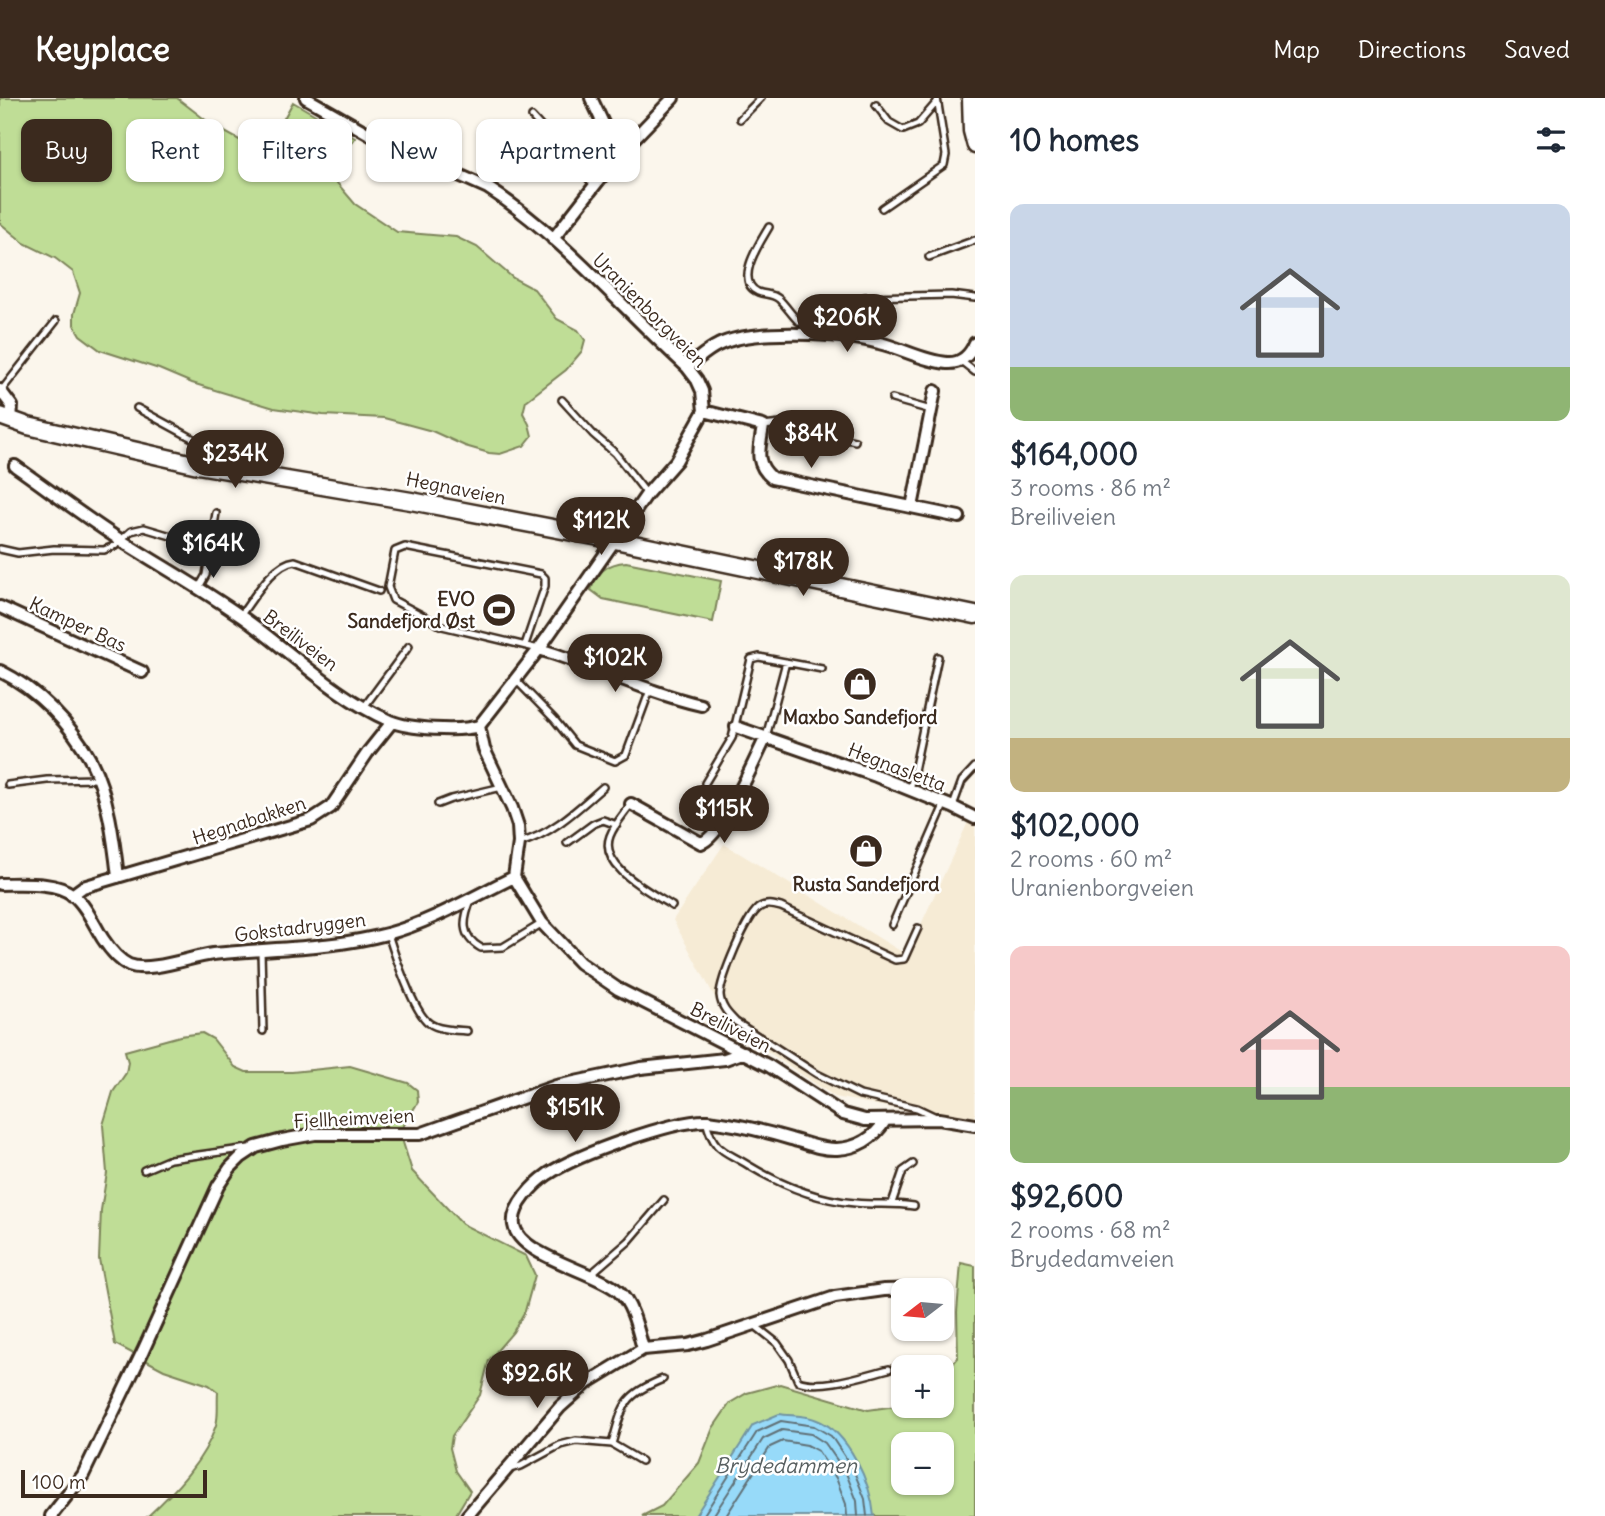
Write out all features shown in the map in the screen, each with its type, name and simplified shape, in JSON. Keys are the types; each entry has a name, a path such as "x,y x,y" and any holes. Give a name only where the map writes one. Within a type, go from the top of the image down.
{"main road":[{"name":"Hegnaveien","path":"5,418 110,446 198,465 411,501 615,540 975,615"}],"street":[{"name":"Uranienborgveien","path":"306,98 378,139 488,188 553,239 687,367 702,391 704,411"},
{"path":"591,98 601,119"},
{"path":"640,132 673,98"},
{"path":"970,98 970,123 975,146"},
{"path":"553,239 598,182"},
{"path":"687,367 717,345 735,339 769,334 878,342 948,363 961,361 971,353 975,343"},
{"name":"Hegnaveien","path":"0,391 12,405 5,418"},
{"path":"912,507 935,391"},
{"path":"392,722 466,730 479,726 539,649 647,494 676,461 704,411 763,426 759,460 762,470 772,478 959,517"},
{"name":"Breiliveien","path":"15,466 121,541 240,616 346,696 392,722"},
{"name":"Kamper Bas","path":"0,607 142,672"},
{"path":"539,649 567,657 650,690 701,705"},
{"path":"0,671 13,677 46,704 77,739 92,763 113,837 118,877"},
{"name":"Hegnabakken","path":"72,894 83,887 311,820 331,807 392,722"},
{"path":"479,726 484,749 518,826 519,843 514,877"},
{"name":"Hegnasletta","path":"736,727 910,790 975,818"},
{"path":"631,804 701,843 707,841 729,811 766,737"},
{"name":"Breiliveien","path":"514,877 542,923 580,962 618,989 744,1052 842,1114 865,1120 939,1119 975,1125"},
{"name":"Gokstadryggen","path":"72,894 108,947 125,963 134,967 145,967 211,955 327,946 388,934 514,877"},
{"path":"0,884 58,888 72,894"},
{"name":"Fjellheimveien","path":"51,1516 83,1475 218,1186 241,1157 256,1147 316,1134 420,1134 556,1086 641,1068 725,1059 744,1052"},
{"path":"643,1349 628,1305 620,1292 524,1243 519,1236 513,1222 520,1204 539,1181 560,1167 666,1127 688,1122 706,1121 759,1130 821,1148 835,1149 846,1148 872,1137 885,1121"},
{"path":"467,1516 560,1407 587,1383 643,1349 688,1345 835,1297 891,1290"}],"lane":[{"path":"740,120 761,98"},
{"path":"876,105 889,122 903,130 918,124 937,100"},
{"path":"882,208 944,165 946,155 937,100"},
{"path":"532,117 595,186"},
{"path":"769,227 750,262 748,273 753,288 779,299 798,321 842,326 847,331 848,338"},
{"path":"929,257 975,240"},
{"path":"865,297 951,295 975,298"},
{"name":"Hegnaveien","path":"0,391 56,321"},
{"path":"961,361 975,372"},
{"path":"892,399 931,410"},
{"path":"562,400 593,434 615,453 647,494"},
{"path":"137,408 194,439 200,453 198,465"},
{"path":"763,426 781,424 855,441"},
{"path":"198,589 206,575 215,513"},
{"path":"0,549 18,553 54,549 97,551 121,541 131,531 144,528 178,538"},
{"path":"525,645 545,586 545,578 541,574 405,547 395,551 388,587 394,600 442,626 539,649"},
{"path":"240,616 271,575 287,561 295,561 379,591"},
{"path":"364,707 409,646"},
{"path":"705,783 732,738 751,659 760,657 822,669"},
{"path":"910,790 938,657"},
{"path":"766,737 786,662"},
{"path":"515,679 575,745 615,761 626,755 650,690"},
{"path":"892,925 962,780 975,766"},
{"path":"8,785 47,780 98,779"},
{"path":"438,804 502,787"},
{"path":"519,843 530,840 572,814 603,787"},
{"path":"631,804 609,837 608,850 613,864 671,906"},
{"path":"567,843 603,820 617,825"},
{"path":"472,897 464,926 468,937 481,948 503,947 542,923"},
{"path":"918,928 907,955 904,959 895,960 781,907 759,907 753,913 735,950 720,992 725,1011 736,1022 817,1074 872,1100 918,1108 939,1119"},
{"path":"388,934 422,1017 435,1026 467,1031"},
{"path":"261,951 263,1031"},
{"path":"706,1121 711,1140 721,1151 778,1183 805,1193 852,1203 914,1206"},
{"path":"144,1170 170,1159 256,1147"},
{"path":"892,1203 903,1171 913,1164"},
{"path":"591,1275 629,1241 664,1200"},
{"path":"753,1324 777,1343 798,1381 802,1383 837,1381 889,1369"},
{"path":"612,1444 621,1410 626,1402 647,1385 663,1379"},
{"path":"507,1469 521,1466 560,1445 594,1441 612,1444 641,1461"}],"shaded area":[{"path":"968,822 975,825 975,1124 835,1097 731,1027 673,920 724,844 907,955"}],"green space":[{"path":"0,98 177,98 204,119 126,119 126,182 224,182 224,132 238,139 238,182 336,182 355,204 397,232 456,237 477,247 513,278 534,289 557,319 578,330 585,340 582,351 566,370 526,401 523,413 532,436 524,446 500,454 489,453 465,446 432,431 384,418 323,415 274,408 192,383 100,350 80,335 74,325 80,293 73,272 55,258 24,243 0,223"},
{"path":"293,102 322,119 284,119"},
{"path":"626,562 721,581 713,622 603,599 591,590 604,570 614,564"},
{"path":"202,1033 213,1039 235,1067 246,1072 292,1072 350,1066 408,1083 417,1090 418,1102 404,1125 401,1136 412,1171 462,1224 526,1256 535,1275 525,1311 513,1332 489,1360 480,1395 452,1436 450,1448 456,1471 470,1491 455,1516 148,1516 178,1486 204,1451 217,1421 218,1392 209,1385 164,1370 115,1344 99,1259 101,1210 107,1173 103,1125 113,1092 126,1073 128,1062 125,1051"},
{"path":"961,1263 975,1266 975,1516 642,1516 662,1506 699,1463 713,1428 730,1403 747,1393 780,1384 868,1410 891,1407 891,1418 954,1418 954,1362 958,1358 957,1312"}],"water":[{"name":"Brydedammen","path":"779,1414 813,1418 829,1426 839,1436 863,1475 874,1516 695,1516 753,1425"}],"place":[{"name":"EVO Sandefjord Øst","path":"499,610"},
{"name":"Maxbo Sandefjord","path":"860,684"},
{"name":"Rusta Sandefjord","path":"866,851"}]}
